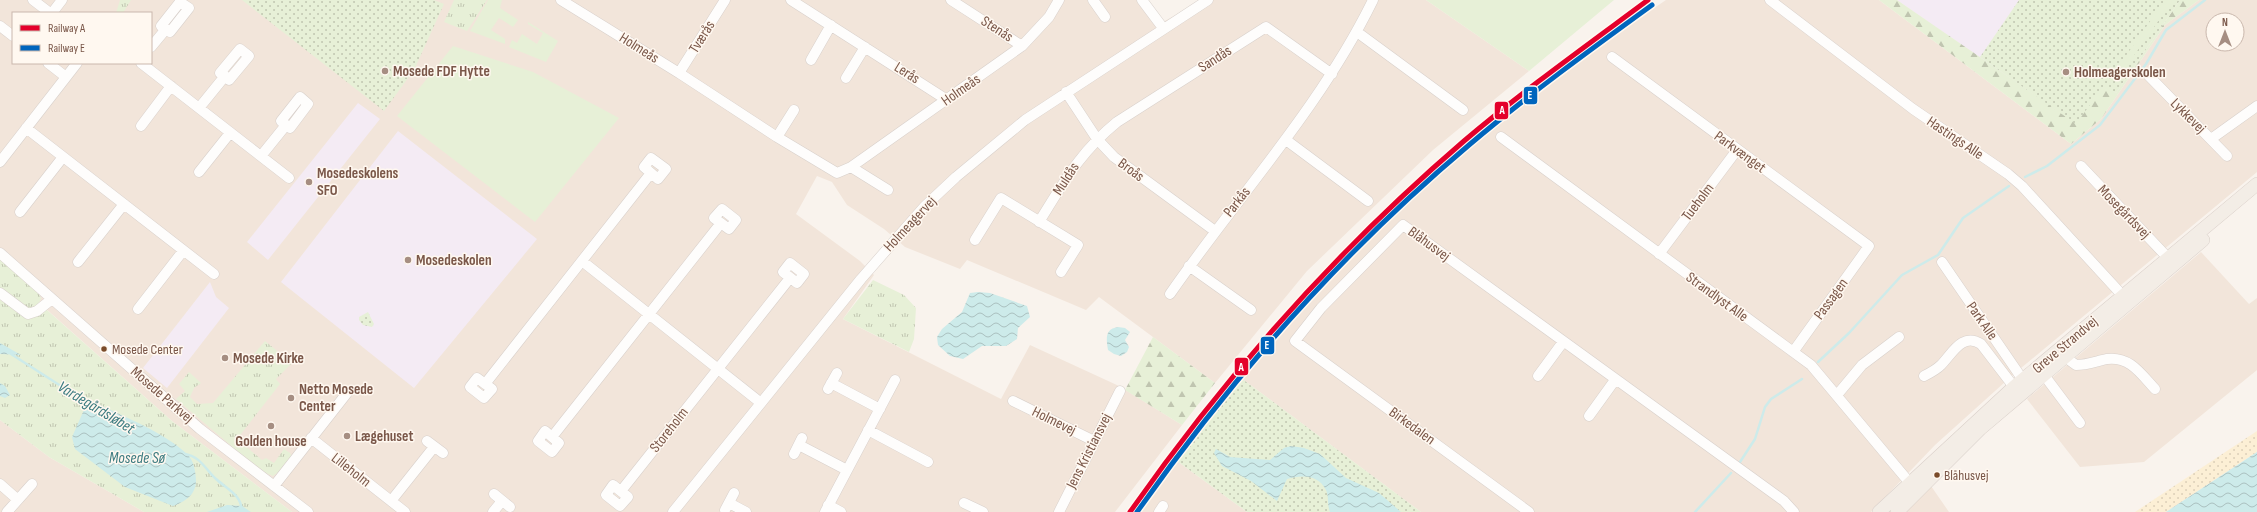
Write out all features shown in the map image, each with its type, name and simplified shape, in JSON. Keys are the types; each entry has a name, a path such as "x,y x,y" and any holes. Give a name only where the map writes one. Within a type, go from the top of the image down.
{"main road":[{"name":"Greve Strandvej","path":"1879,512 1909,482 2018,384 2257,184"},
{"name":"Greve Strandvej","path":"1896,512 1980,429 2257,196"}],"street":[{"path":"33,0 50,12"},
{"path":"52,12 62,0"},
{"name":"Holmeås","path":"561,0 679,73 777,137 833,171 842,172 947,100 1022,46 1049,17 1058,0"},
{"name":"Tværås","path":"679,73 725,0"},
{"name":"Lerås","path":"791,0 865,46 947,100"},
{"name":"Stenås","path":"951,0 1022,46"},
{"path":"1093,0 1105,17"},
{"path":"1142,0 1164,28"},
{"name":"Holmeagervej","path":"673,512 865,274 924,207 994,144 1066,92 1208,0"},
{"name":"Parkås","path":"1170,294 1215,231 1286,140 1332,74 1357,32 1373,0"},
{"name":"Hastings Alle","path":"1770,0 1912,109 2008,174 2022,186 2122,296"},
{"path":"811,60 831,25"},
{"path":"0,26 12,35"},
{"name":"Sandås","path":"1096,138 1117,122 1266,27 1332,74"},
{"path":"152,47 166,29"},
{"path":"1357,32 1463,110"},
{"path":"846,78 865,46"},
{"name":"Parkvænget","path":"1612,57 1870,246"},
{"path":"49,64 66,77"},
{"path":"0,162 76,64"},
{"path":"142,64 289,178"},
{"name":"Lykkevej","path":"2148,75 2227,156"},
{"path":"199,108 225,76"},
{"path":"140,126 170,86"},
{"name":"Broås","path":"1066,92 1096,138 1114,158 1215,231"},
{"name":"Lykkevej","path":"2211,139 2257,106"},
{"path":"777,137 794,110"},
{"path":"261,156 286,125"},
{"path":"26,128 214,274"},
{"path":"199,172 230,133"},
{"name":"Strandlyst Alle","path":"1501,137 1814,369 1909,482"},
{"name":"Muldås","path":"1039,222 1074,166 1096,138"},
{"path":"1286,140 1368,201"},
{"name":"Tueholm","path":"1659,254 1737,150"},
{"path":"20,212 63,157"},
{"name":"Mosegårdsvej","path":"2081,166 2168,258"},
{"path":"851,167 888,190"},
{"path":"485,384 652,174"},
{"path":"975,240 1001,198 1078,245 1061,272"},
{"path":"78,262 124,204"},
{"path":"552,437 721,223"},
{"name":"Blåhusvej","path":"1295,341 1321,308 1403,225 1784,501 1794,512"},
{"name":"Passagen","path":"1793,352 1870,246"},
{"path":"138,309 183,250"},
{"name":"Mosede Parkvej","path":"0,253 200,429 308,512"},
{"path":"582,261 761,403"},
{"name":"Park Alle","path":"1942,262 2018,384"},
{"path":"1189,266 1251,310"},
{"name":"Storeholm","path":"621,491 790,278"},
{"path":"0,294 28,314 37,311 52,298"},
{"path":"1837,395 1862,365 1899,337"},
{"path":"1924,376 1941,365 1962,343 1968,340 1974,340 1981,344 2018,384"},
{"name":"Birkedalen","path":"1295,341 1528,512"},
{"path":"1538,376 1563,342"},
{"path":"2065,357 2076,365 2108,359 2121,359 2133,364 2155,390"},
{"path":"837,372 830,386 880,409"},
{"path":"2044,375 2080,423"},
{"path":"842,512 826,508 895,380"},
{"path":"1589,416 1615,380"},
{"name":"Jens Kristiansvej","path":"1059,512 1120,391"},
{"path":"274,486 347,393"},
{"name":"Holmevej","path":"1013,401 1094,441"},
{"path":"868,430 928,462"},
{"name":"Lilleholm","path":"311,438 405,512"},
{"path":"391,501 430,444 443,453"},
{"path":"798,446 847,470"},
{"path":"0,484 17,499"},
{"path":"7,512 17,499 23,496 32,484"},
{"path":"734,494 727,507 746,512"},
{"path":"493,512 498,498 510,507"},
{"path":"964,503 983,512"}],"shaded area":[{"path":"0,0 1144,0 1163,22 1203,0 1426,0 1529,71 1433,150 1307,271 1215,383 1099,297 1086,310 967,260 960,269 905,247 884,229 847,205 832,182 817,176 796,214 860,261 874,275 843,319 1001,399 1030,345 1119,386 1182,425 1115,512 292,512 172,421 0,268"},
{"path":"1666,0 1879,0 2071,144 2101,119 2165,25 2199,0 2257,0 2257,172 2015,373 1935,445 1871,512 1421,512 1241,378 1291,318 1328,279 1452,159 1614,35"},
{"name":"Holmeagerskolen","path":"1897,0 2180,0 2116,93 2076,124"},
{"path":"358,103 380,119 268,260 247,242"},
{"name":"Mosedeskolen","path":"398,131 537,239 414,388 281,282"},
{"path":"2201,252 2249,304 2257,298 2257,370 2144,462 2080,467 2027,399"},
{"path":"210,282 216,297 229,308 167,388 143,368"},
{"path":"0,420 49,457 144,512 0,512"},
{"path":"1177,461 1247,512 1137,512"},
{"path":"1931,486 1949,512 1906,512"}],"green space":[{"path":"120,0 131,0 124,12 116,12"},
{"path":"242,0 434,0 444,4 414,70 384,111"},
{"path":"454,0 487,0 467,31 444,22"},
{"path":"488,0 502,0 500,8 518,20 513,27 499,18 491,30 505,39 505,44 470,31"},
{"path":"1426,0 1614,0 1529,71"},
{"path":"1879,0 1897,0 2076,123 2103,86 2116,93 2180,0 2199,0 2165,25 2101,119 2071,144"},
{"name":"Holmeagerskolen","path":"2019,0 2180,0 2116,93 2103,87 2076,124 1980,57"},
{"path":"2165,0 2173,0 2116,81 2111,77"},
{"path":"528,22 558,41 546,62 509,47 512,40 517,43 522,34 537,44 543,33 528,24"},
{"path":"453,46 533,72 619,118 535,222 397,116"},
{"path":"0,258 38,292 41,298 39,303 172,421 292,512 144,512 49,457 0,420"},
{"path":"873,280 904,295 916,308 914,339 909,352 843,319"},
{"path":"368,312 374,324 372,327 363,325 359,320 359,317"},
{"path":"1153,337 1215,383 1182,425 1125,390"},
{"path":"265,341 292,363 276,379 280,384 237,439 262,460 266,458 274,463 284,449 290,453 292,457 284,468 273,476 261,471 176,399 185,391 179,384 189,372 201,383 194,388 190,397 197,404 213,403"},
{"path":"1241,378 1421,512 1247,512 1177,461"}],"sand":[{"path":"2257,431 2257,452 2166,512 2135,512"}],"water":[{"path":"970,293 990,293 1027,306 1030,317 1018,328 1017,339 1006,346 982,346 963,359 950,356 938,345 937,337 942,329 962,312"},
{"path":"1118,327 1125,328 1130,332 1125,340 1129,347 1127,352 1121,356 1108,350 1107,342 1107,335 1109,332"},
{"path":"0,343 21,355 0,354"},
{"path":"0,383 5,386 10,395 5,398 0,396"},
{"name":"Mosede Sø","path":"87,403 96,403 155,432 166,438 187,454 193,463 196,475 194,491 191,495 181,503 173,506 125,487 75,449 72,437"},
{"path":"1291,446 1304,448 1320,454 1346,478 1379,493 1401,512 1330,512 1327,492 1323,485 1314,478 1309,477 1287,479 1277,501 1251,481 1222,466 1214,453 1216,449 1230,457 1270,460 1284,448"},
{"path":"2257,452 2257,512 2166,512"},
{"path":"227,505 242,506 251,512 207,512"}],"waterway":[{"path":"2025,177 2047,166 2100,125 2146,64 2166,30 2205,0"},
{"path":"1818,362 1849,333 1902,275 1938,255 1963,218 2009,186"},
{"name":"Vardegårdsløbet","path":"11,354 89,404"},
{"path":"1740,462 1755,439 1765,407 1771,399 1802,379"},
{"name":"Vardegårdsløbet","path":"185,454 199,461 216,479 237,497 242,512"},
{"path":"1695,512 1731,473"}],"rail line":[{"name":"A","path":"1130,512 1167,461 1244,363 1285,316 1372,226 1417,183 1486,122 1648,0"},
{"name":"E","path":"1137,512 1212,412 1251,364 1333,272 1377,228 1422,186 1491,126 1559,73 1652,5"}],"place":[{"name":"Mosede FDF Hytte","path":"385,71"},
{"name":"Holmeagerskolen","path":"2066,72"},
{"name":"Mosedeskolens SFO","path":"309,182"},
{"name":"Mosedeskolen","path":"408,260"},
{"name":"Mosede Center","path":"104,349"},
{"name":"Mosede Kirke","path":"225,358"},
{"name":"Netto Mosede Center","path":"291,398"},
{"name":"Golden house","path":"271,426"},
{"name":"Lægehuset","path":"347,436"},
{"name":"Blåhusvej","path":"1937,475"}]}
